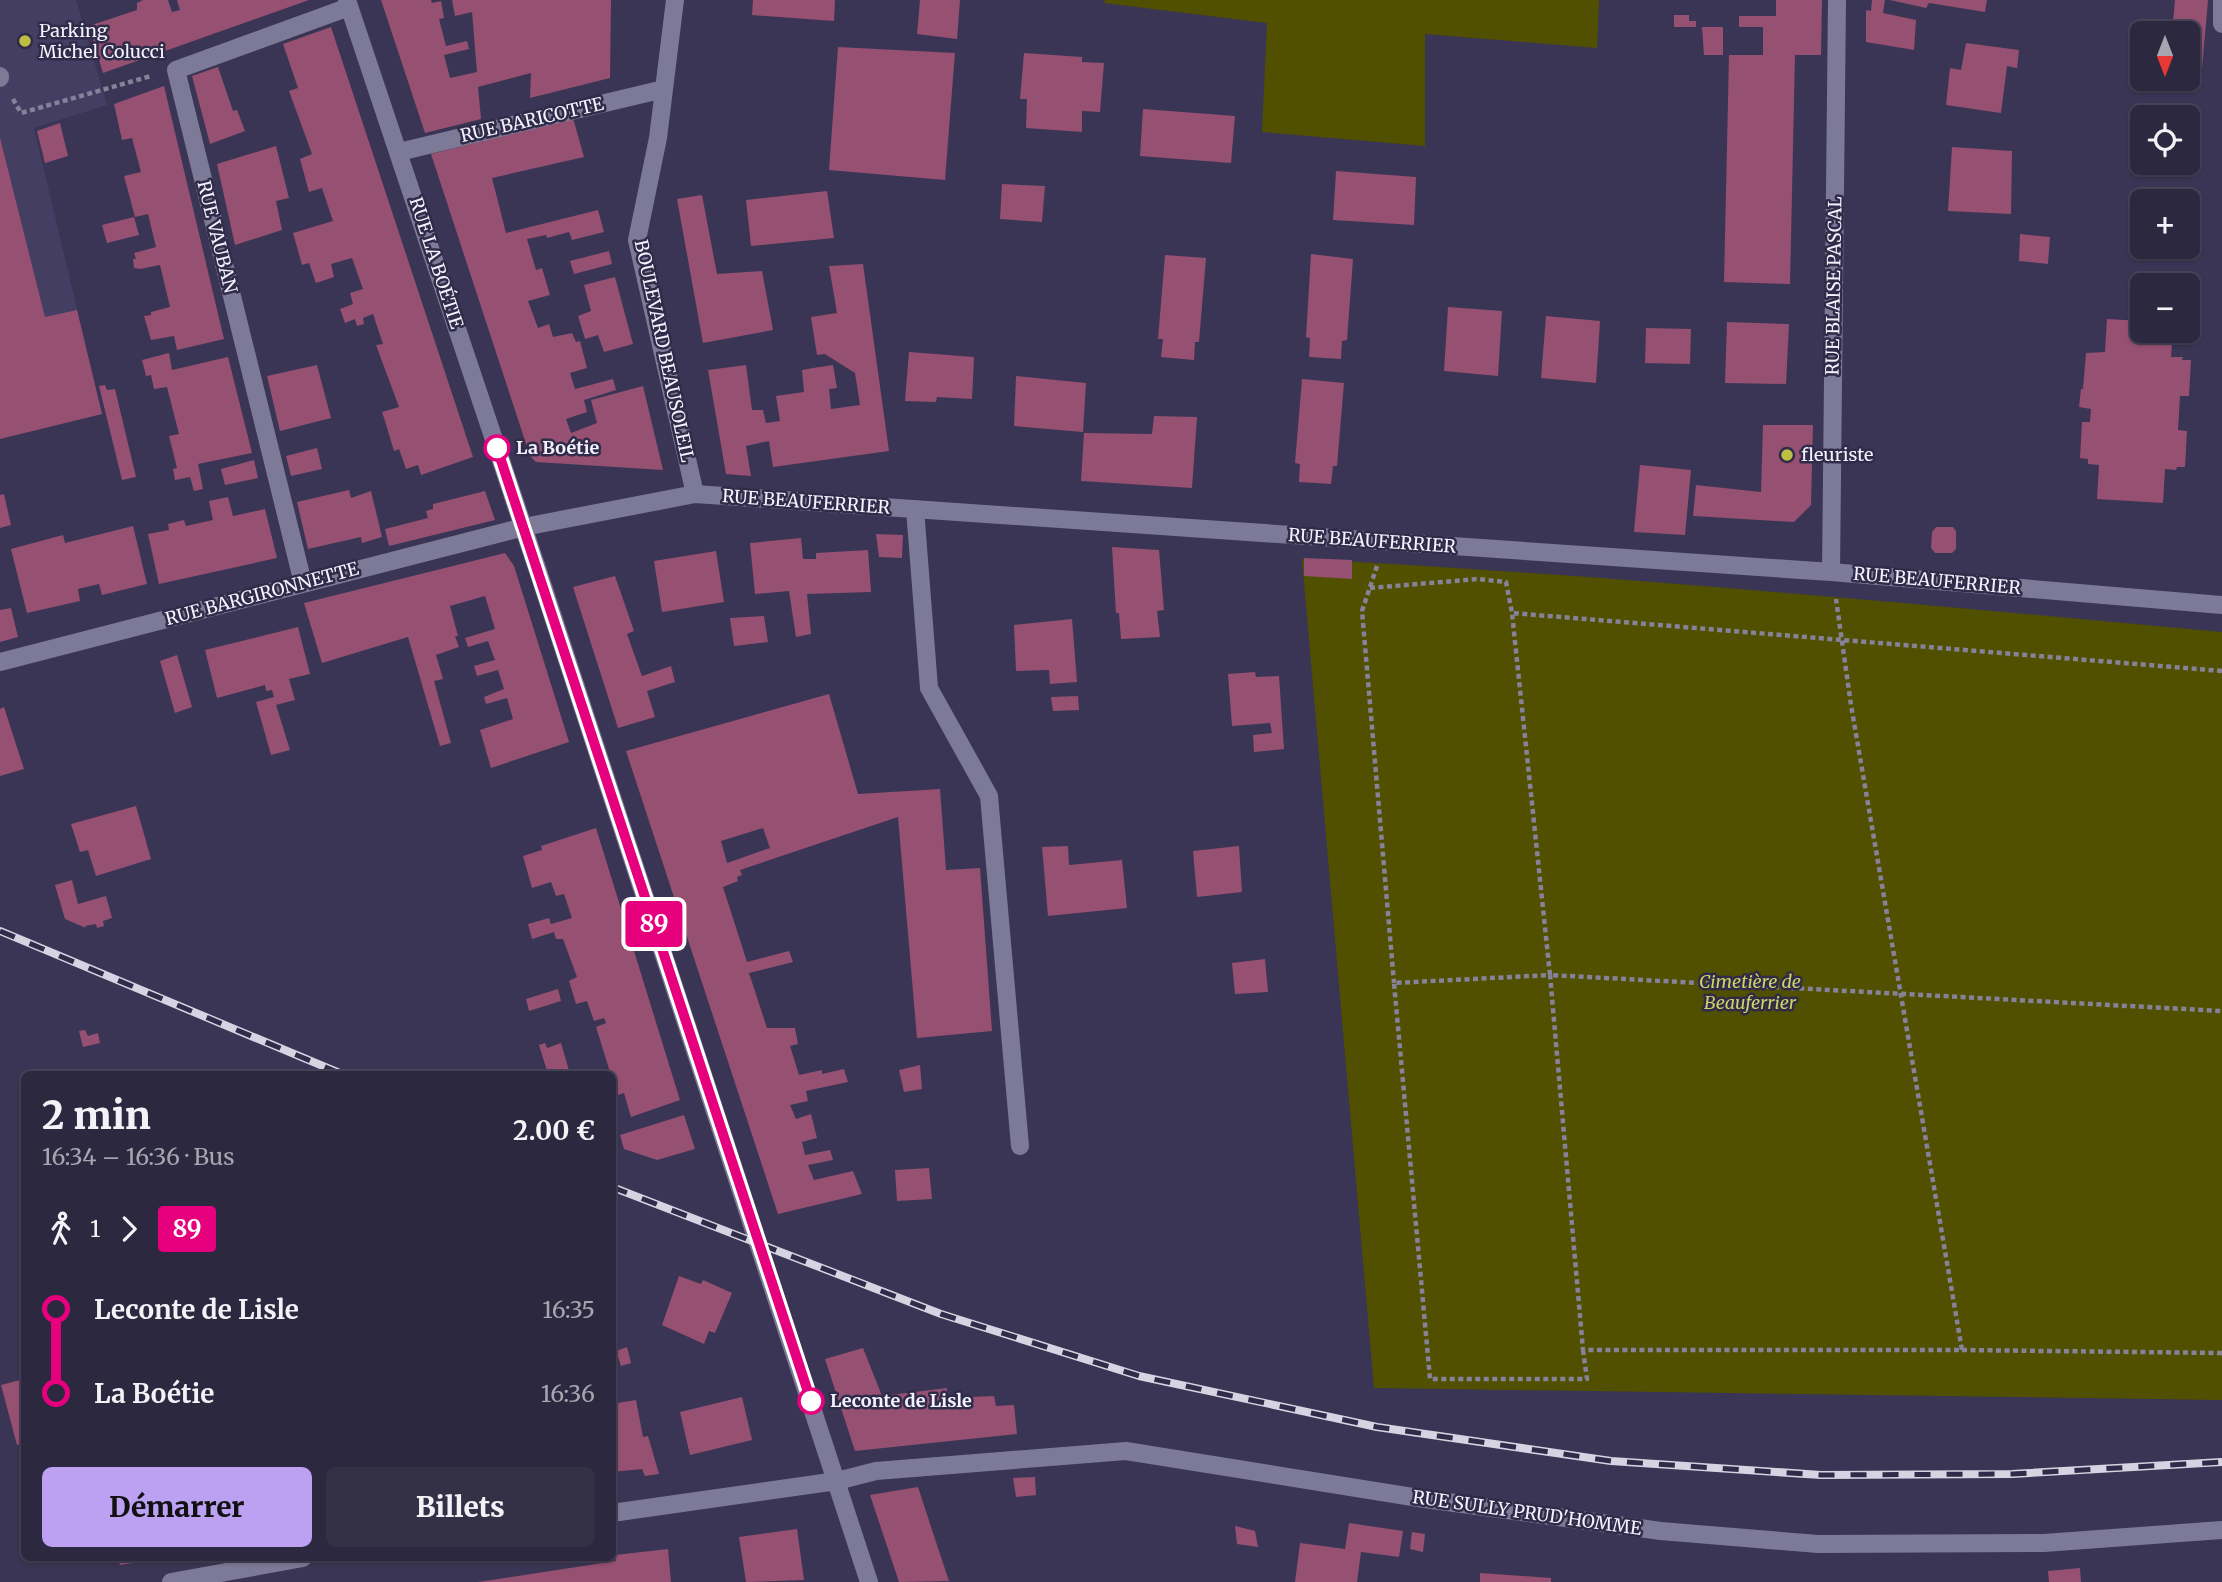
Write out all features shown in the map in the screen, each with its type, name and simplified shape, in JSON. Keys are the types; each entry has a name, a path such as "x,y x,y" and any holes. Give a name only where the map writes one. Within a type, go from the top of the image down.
{"street":[{"name":"BOULEVARD BEAUSOLEIL","path":"675,0 658,138 637,240 695,495"},
{"name":"RUE BLAISE PASCAL","path":"1831,572 1837,0"},
{"path":"2222,1 2222,24"},
{"path":"176,69 348,4"},
{"name":"RUE LA BOÉTIE","path":"348,4 524,527 869,1582"},
{"name":"RUE VAUBAN","path":"176,69 303,583"},
{"name":"RUE BARICOTTE","path":"399,152 664,89"},
{"name":"RUE BEAUFERRIER","path":"524,527 695,495 1831,572 2222,605"},
{"path":"915,509 929,688 989,796 1020,1146"},
{"name":"RUE BARGIRONNETTE","path":"0,662 524,527"},
{"name":"RUE SULLY PRUD'HOMME","path":"616,1512 837,1480 876,1471 1126,1451 1425,1499 1661,1531 1818,1544 2044,1543 2222,1530"},
{"path":"171,1582 286,1561"}],"path":[{"path":"0,77 21,113 176,69"},
{"path":"1370,588 1478,579 1506,582 1512,613 1550,975 1587,1379 1430,1379 1362,611 1378,563 1399,543"},
{"path":"1870,576 1870,593 1835,597 1962,1350"},
{"path":"1512,613 2222,670"},
{"path":"1394,983 1550,975 2222,1011"},
{"path":"1583,1350 2222,1353"}],"shaded area":[{"path":"0,0 76,0 107,105 34,128 102,414 0,439"}],"green space":[{"path":"1105,0 1599,0 1597,48 1425,34 1425,146 1262,132 1267,23 1104,3"},
{"name":"Cimetière de Beauferrier","path":"1302,559 1648,582 2222,632 2222,1400 1374,1388"}],"building":[{"path":"143,0 168,0 172,12 180,10 177,0 309,0 103,73 89,26 137,10 137,3"},
{"path":"381,0 431,0 432,3 441,1 444,18 439,19 446,46 467,41 469,49 444,55 450,78 477,72 472,12 455,16 452,0 611,0 610,78 530,98 531,73 478,87 481,119 425,133"},
{"path":"753,0 835,0 834,21 752,15"},
{"path":"920,0 960,0 957,39 917,34"},
{"path":"1776,0 1822,0 1821,55 1795,55 1790,284 1724,282 1729,55 1763,55 1763,27 1739,27 1739,16 1776,16"},
{"path":"1872,0 1885,0 1883,13 1916,20 1914,50 1866,42 1866,10 1871,11"},
{"path":"1890,0 1987,0 1985,12 1929,3 1926,8"},
{"path":"2175,0 2208,0 2202,69 2200,21 2173,21"},
{"path":"1674,15 1689,15 1689,21 1696,21 1696,27 1674,27"},
{"path":"331,27 473,457 421,475 418,465 406,469 399,449 394,451 382,412 399,407 376,345 383,344 373,314 363,318 364,324 357,326 355,319 345,323 340,309 353,304 350,293 363,289 352,258 331,264 334,277 316,283 309,263 302,265 293,233 333,221 322,188 309,192 300,159 312,154 289,91 298,88 283,44"},
{"path":"1702,27 1723,27 1723,55 1704,55"},
{"path":"1966,43 2019,50 2017,68 2007,66 2001,113 1946,105 1950,68 1961,70"},
{"path":"838,47 955,53 945,180 829,170"},
{"path":"1024,53 1082,57 1082,62 1104,63 1100,112 1082,111 1082,132 1026,128 1027,99 1020,99"},
{"path":"218,67 233,111 237,110 245,131 210,144 192,76"},
{"path":"164,86 224,339 177,350 174,336 151,340 144,316 170,307 160,265 134,268 134,253 156,247 148,214 135,217 124,176 141,172 132,138 122,140 114,104"},
{"path":"1143,109 1235,116 1231,163 1140,156"},
{"path":"573,118 584,157 492,178 506,233 598,210 604,232 572,240 569,232 547,238 546,235 527,239 536,270 542,268 550,295 528,301 538,328 549,324 553,337 572,333 576,342 580,341 587,368 570,373 575,389 613,379 616,390 584,400 587,412 566,419 571,433 597,423 591,400 643,386 663,470 536,462 530,456 431,154"},
{"path":"60,123 68,156 45,163 37,131"},
{"path":"0,138 45,317 77,310 102,414 0,439"},
{"path":"276,146 289,198 276,201 282,230 235,245 217,164"},
{"path":"1952,147 2012,151 2011,214 1948,211"},
{"path":"1336,171 1416,177 1414,225 1333,220"},
{"path":"1002,184 1045,186 1042,222 1000,219"},
{"path":"827,191 834,238 751,246 746,200"},
{"path":"702,195 717,274 762,271 773,330 703,343 677,199"},
{"path":"134,217 139,235 107,243 102,225"},
{"path":"2020,234 2050,237 2048,264 2019,261"},
{"path":"609,251 612,264 574,274 570,261"},
{"path":"1311,254 1353,259 1347,340 1342,341 1341,359 1309,357 1310,338 1306,337"},
{"path":"1165,255 1206,258 1199,342 1195,342 1194,360 1161,357 1163,339 1158,339"},
{"path":"863,264 889,451 773,467 769,441 746,446 751,476 726,474 708,370 746,365 752,410 763,410 766,423 780,421 776,396 804,392 802,370 833,365 837,388 829,389 831,409 860,405 855,373 825,354 817,355 811,317 837,313 829,266"},
{"path":"615,277 633,344 604,352 598,335 585,339 578,316 591,311 584,285"},
{"path":"1448,307 1502,311 1498,376 1444,371"},
{"path":"1546,316 1600,321 1596,383 1541,378"},
{"path":"2107,319 2130,320 2130,343 2172,343 2171,357 2191,360 2189,396 2180,396 2178,430 2187,431 2185,467 2165,469 2163,503 2097,499 2099,465 2088,464 2088,459 2080,458 2082,422 2090,422 2091,409 2079,407 2086,353 2105,352"},
{"path":"1727,322 1789,324 1786,384 1725,383"},
{"path":"1646,328 1691,329 1690,364 1645,363"},
{"path":"909,352 974,357 972,399 937,397 936,402 905,401"},
{"path":"169,353 172,370 228,357 252,453 198,464 203,489 194,491 190,477 175,480 173,469 177,468 169,436 179,434 167,387 154,389 151,375 146,376 142,360"},
{"path":"317,365 331,418 280,431 267,376"},
{"path":"1016,376 1086,383 1083,432 1014,426"},
{"path":"1302,379 1344,383 1337,466 1333,466 1331,484 1299,482 1300,464 1295,463"},
{"path":"105,385 107,390 115,389 136,477 122,480 99,386"},
{"path":"1154,416 1197,417 1192,488 1081,481 1084,433 1152,434"},
{"name":"fleuriste","path":"1763,425 1813,425 1811,505 1794,522 1693,516 1696,485 1761,492"},
{"path":"317,448 322,469 291,476 286,456"},
{"path":"254,460 258,478 225,485 221,469"},
{"path":"1640,465 1691,470 1685,535 1634,532"},
{"path":"349,490 351,498 371,491 382,537 362,543 361,537 308,549 297,502"},
{"path":"485,491 495,520 389,546 385,529 428,518 426,511 433,509 433,504"},
{"path":"4,494 11,525 0,528 0,495"},
{"path":"228,497 233,516 265,509 277,558 159,584 148,534 169,530 168,524 184,520 186,526 213,520 209,501"},
{"path":"133,526 147,584 102,595 99,584 78,589 80,601 27,613 11,549 63,535 65,543"},
{"path":"1936,527 1953,527 1956,531 1956,549 1952,553 1935,553 1931,548 1932,532"},
{"path":"876,534 903,535 902,558 879,557"},
{"path":"801,538 803,559 816,559 816,553 868,550 871,592 807,594 811,634 796,637 789,591 755,594 750,543"},
{"path":"1112,547 1159,550 1164,610 1157,611 1160,637 1121,639 1119,613 1116,613"},
{"path":"716,551 724,602 662,612 654,561"},
{"path":"505,553 514,566 569,742 491,768 480,730 513,719 507,698 486,704 484,697 504,689 498,670 477,676 474,666 495,660 488,641 468,647 465,638 495,629 485,596 450,606 459,647 436,655 443,679 434,681 451,743 440,746 408,637 322,663 304,603"},
{"path":"1304,558 1352,560 1352,579 1304,576"},
{"path":"615,576 634,631 627,634 642,676 671,666 675,682 647,691 655,717 618,728 573,587"},
{"path":"11,608 18,637 0,642 0,610"},
{"path":"764,616 768,642 734,646 730,618"},
{"path":"1072,619 1077,682 1050,684 1049,670 1016,671 1014,625"},
{"path":"298,627 310,674 289,679 295,700 276,705 290,750 271,755 256,702 274,697 272,690 266,691 265,685 217,698 205,650"},
{"path":"177,655 192,707 175,713 160,661"},
{"path":"1255,672 1256,677 1279,676 1284,749 1254,752 1253,735 1272,733 1270,723 1232,726 1228,674"},
{"path":"829,694 858,794 940,789 946,870 980,868 992,1031 917,1038 898,817 740,870 742,875 737,877 738,881 723,887 747,962 789,951 793,962 749,973 767,1028 795,1028 798,1044 790,1046 799,1075 844,1069 848,1082 806,1091 808,1101 790,1105 796,1119 811,1114 817,1138 802,1142 805,1155 830,1150 833,1160 808,1165 814,1180 853,1171 862,1194 778,1214 626,751","holes":["763,828 770,848 727,863 721,841"]},
{"path":"1078,696 1079,710 1053,711 1051,697"},
{"path":"4,707 24,769 0,776 0,709"},
{"path":"136,806 151,859 96,876 88,850 80,852 71,824"},
{"path":"596,828 680,1100 631,1117 624,1093 616,1096 616,1071 610,1071 596,1027 606,1023 604,1018 594,1021 587,1001 576,1004 569,981 577,977 563,939 556,939 554,932 532,939 528,924 549,918 551,924 572,918 564,894 556,896 551,882 532,888 523,856 542,850 541,846"},
{"path":"1068,846 1069,865 1122,860 1127,908 1048,916 1042,847"},
{"path":"1239,846 1242,892 1197,897 1193,851"},
{"path":"72,880 78,904 106,896 112,918 103,921 104,926 97,928 96,924 85,926 86,928 65,919 55,885"},
{"path":"1265,959 1268,992 1235,994 1232,963"},
{"path":"558,989 561,1001 529,1011 526,999"},
{"path":"85,1030 88,1036 98,1033 100,1043 83,1047 79,1031"},
{"path":"545,1043 547,1048 561,1043 569,1071 547,1071 539,1045"},
{"path":"920,1065 922,1089 904,1092 899,1070"},
{"path":"684,1115 695,1149 657,1160 624,1149 620,1135"},
{"path":"929,1168 932,1199 897,1201 895,1170"},
{"path":"679,1276 701,1284 703,1280 732,1293 715,1333 709,1331 704,1344 662,1325"},
{"path":"627,1347 631,1363 621,1366 616,1351"},
{"path":"863,1348 882,1396 947,1388 947,1398 994,1396 996,1406 1014,1405 1017,1434 855,1451 825,1359"},
{"path":"21,1380 21,1444 17,1445 1,1385"},
{"path":"742,1397 752,1440 690,1455 680,1412"},
{"path":"636,1400 643,1437 648,1436 659,1474 645,1476 642,1469 616,1472 616,1403"},
{"path":"1035,1477 1036,1495 1016,1497 1013,1478"},
{"path":"918,1487 949,1581 899,1582 870,1495"},
{"path":"1349,1523 1403,1531 1399,1557 1361,1552 1357,1582 1295,1582 1300,1543 1345,1549"},
{"path":"1235,1526 1255,1531 1258,1547 1237,1544"},
{"path":"797,1529 804,1580 746,1582 739,1537"},
{"path":"1412,1532 1425,1534 1423,1552 1410,1549"},
{"path":"668,1549 671,1582 478,1582 616,1561 616,1555"},
{"path":"119,1561 145,1561 120,1565"},
{"path":"2080,1568 2081,1582 2049,1582 2048,1571"},
{"path":"1480,1573 1551,1578 1551,1582 1480,1582"}],"railway":[{"path":"0,931 335,1071"},
{"path":"616,1189 941,1314 1139,1376 1377,1427 1611,1461 1821,1475 2012,1474 2222,1462"}],"bus line":[{"name":"89","path":"497,448 811,1401"}],"place":[{"name":"Parking Michel Colucci","path":"25,41"},
{"name":"La Boétie","path":"497,448"},
{"name":"fleuriste","path":"1787,455"},
{"name":"Leconte de Lisle","path":"811,1401"}]}
